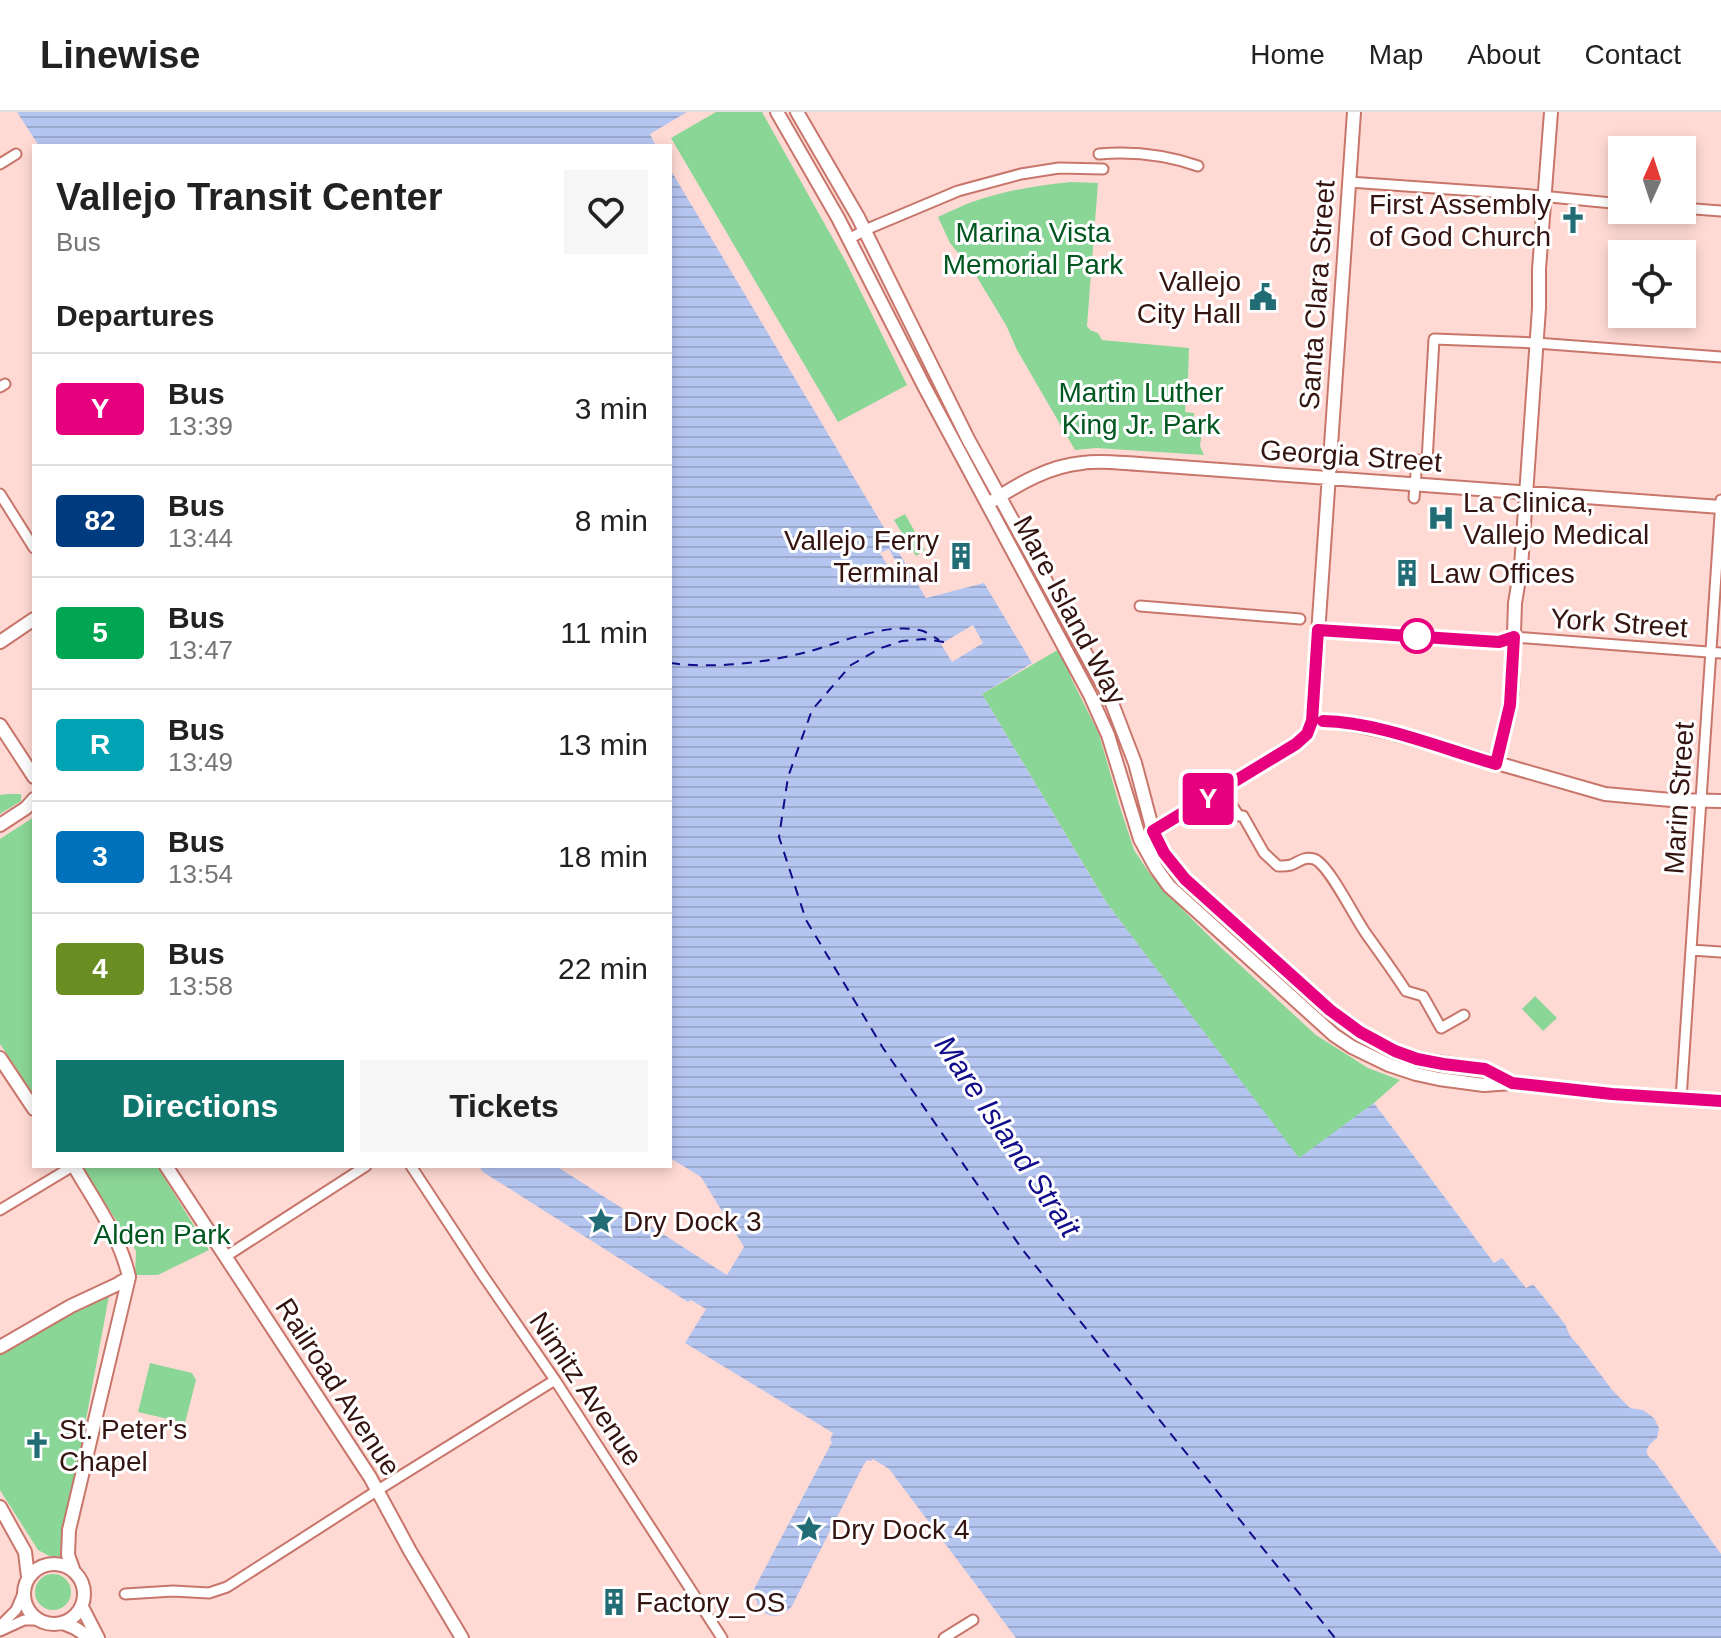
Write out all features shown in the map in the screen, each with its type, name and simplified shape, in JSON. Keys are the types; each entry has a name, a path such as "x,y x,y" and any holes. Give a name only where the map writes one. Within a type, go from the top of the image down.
{"main road":[{"name":"Mare Island Way","path":"777,112 849,239 1100,715 1140,839 1169,886 1334,1035 1352,1047 1416,1074 1484,1085 1512,1083"},
{"name":"Mare Island Way","path":"797,112 865,230 938,380 1110,698 1135,763 1153,831 1164,853 1185,879 1330,1010 1360,1032 1417,1059 1485,1069 1512,1083"},
{"name":"Santa Clara Street","path":"1312,721 1354,112"},
{"path":"1496,764 1510,705 1551,112"},
{"name":"Georgia Street","path":"987,505 1052,469 1084,462 1721,506"},
{"path":"0,642 32,620"},
{"path":"1140,839 1296,744 1307,734 1312,721 1336,721 1392,733 1605,794 1721,801"},
{"path":"0,725 32,774"},
{"path":"0,825 32,801"},
{"path":"0,1058 4,1075 32,1107"},
{"path":"1512,1083 1598,1093 1721,1101"},
{"path":"73,1569 68,1555 69,1530 129,1277 119,1244 74,1168"},
{"name":"Railroad Avenue","path":"167,1168 378,1490 403,1539 462,1638"},
{"path":"0,1347 129,1277"},
{"path":"0,1507 20,1540 27,1561 28,1577 24,1591 29,1610 40,1620 63,1623 90,1638"},
{"path":"20,1540 37,1557 73,1569 79,1575 85,1595 82,1607 63,1623"},
{"path":"28,1577 39,1567 52,1563"},
{"path":"82,1607 98,1638"}],"street":[{"path":"1099,154 1124,152 1178,159 1198,166"},
{"path":"0,164 16,154"},
{"path":"849,239 958,191 1021,174 1059,168 1103,169"},
{"path":"1349,182 1608,203"},
{"path":"1696,209 1721,211"},
{"path":"1414,498 1417,460 1427,461 1434,339 1721,357"},
{"path":"0,494 32,545"},
{"name":"Marin Street","path":"1681,1099 1701,799 1716,652 1721,500"},
{"path":"1140,606 1300,619"},
{"name":"York Street","path":"1514,637 1716,652"},
{"path":"1222,791 1239,816 1243,816 1264,853 1278,866 1310,857 1318,861 1406,991 1423,996 1441,1028 1464,1015"},
{"path":"1691,950 1721,952"},
{"path":"0,1210 70,1168"},
{"path":"225,1257 363,1168"},
{"name":"Nimitz Avenue","path":"412,1168 555,1380 722,1638"},
{"path":"125,1594 173,1591 209,1593 227,1587 555,1380"},
{"path":"0,1629 16,1610 24,1591"},
{"path":"0,1629 24,1620 40,1620"},
{"path":"944,1638 973,1620"}],"green space":[{"path":"716,112 762,112 846,262 907,385 838,422 671,138"},
{"name":"Marina Vista Memorial Park","path":"1071,182 1098,183 1087,326 1102,340 1189,348 1185,412 1194,413 1194,418 1205,419 1215,433 1202,431 1200,446 1204,455 1096,448 1075,450 975,274 978,272 966,256 962,258 950,243 938,217 996,195"},
{"path":"905,514 925,550 916,556 894,520"},
{"path":"1061,648 1071,678 1099,734 1134,850 1150,874 1215,942 1316,1035 1368,1068 1400,1080 1299,1159 1106,902 982,694"},
{"path":"21,794 21,801 0,814 0,795"},
{"path":"32,818 32,1092 0,1044 0,839"},
{"path":"1535,996 1557,1018 1543,1031 1522,1009"},
{"name":"Alden Park","path":"82,1168 158,1168 209,1250 158,1275 135,1275 136,1251"},
{"path":"102,1294 109,1296 60,1557 49,1556 38,1550 0,1490 0,1350"},
{"path":"150,1363 192,1373 196,1380 185,1423 138,1412"},
{"path":"53,1574 65,1580 71,1592 65,1604 53,1610 41,1604 35,1592 41,1580"}],"water":[{"path":"17,112 687,112 650,134 655,144 38,144"},
{"name":"Mare Island Strait","path":"672,172 926,598 984,583 1032,663 982,694 1106,902 1299,1158 1374,1103 1494,1263 1502,1258 1526,1288 1533,1284 1613,1391 1630,1408 1643,1410 1654,1418 1659,1428 1657,1438 1647,1449 1648,1455 1721,1554 1721,1638 1016,1638 889,1469 873,1459 867,1460 863,1466 792,1606 779,1615 767,1614 758,1605 754,1589 832,1442 833,1433 685,1343 706,1309 691,1300 688,1302 480,1168 559,1168 727,1275 744,1247 701,1177 672,1159"}],"pier":[{"path":"889,549 903,575 896,579 880,553"},
{"name":"Vallejo Ferry Terminal","path":"973,625 983,643 952,662 941,644"}],"ferry route":[{"path":"672,663 721,665 756,662 895,629 923,631 939,640"},
{"path":"944,642 923,639 902,641 881,648 851,665 812,710 788,777 779,837 806,920 883,1048 1022,1249 1335,1638"}],"bus line":[{"name":"Y","path":"1323,721 1392,733 1496,764 1512,692 1514,637 1499,642 1318,630 1312,721 1307,734 1274,758 1153,831 1164,853 1185,879 1330,1010 1360,1032 1395,1051 1417,1059 1485,1069 1512,1083 1721,1101"}],"place":[{"name":"First Assembly of God Church","path":"1573,220"},
{"name":"Vallejo City Hall","path":"1263,297"},
{"name":"La Clinica, Vallejo Medical","path":"1441,518"},
{"name":"Vallejo Ferry Terminal","path":"961,556"},
{"name":"Law Offices","path":"1407,573"},
{"name":"Dry Dock 3","path":"601,1221"},
{"name":"St. Peter's Chapel","path":"37,1445"},
{"name":"Dry Dock 4","path":"809,1529"},
{"name":"Factory_OS","path":"614,1602"}],"park label":[{"name":"Martin Luther King Jr. Park","path":"1141,408"}]}
